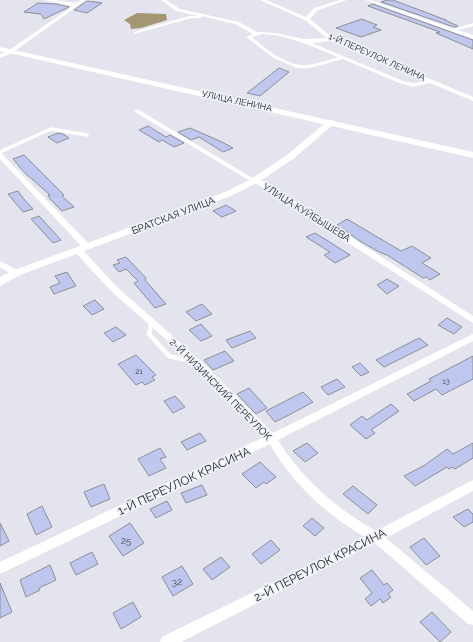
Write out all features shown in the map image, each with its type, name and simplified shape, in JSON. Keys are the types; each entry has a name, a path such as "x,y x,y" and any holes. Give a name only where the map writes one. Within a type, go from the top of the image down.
{"main road":[{"name":"УЛИЦА ЛЕНИНА","path":"0,49 332,122 473,155"}],"street":[{"path":"45,0 77,5"},
{"path":"0,56 10,52 84,0"},
{"path":"163,0 178,10 237,23 255,33 268,33 304,41 402,82 413,85 430,80"},
{"name":"1-Й ПЕРЕУЛОК ЛЕНИНА","path":"262,0 307,20 331,39 473,99"},
{"path":"307,20 316,9 345,0"},
{"path":"367,0 473,37"},
{"path":"136,33 191,17 206,17"},
{"path":"454,30 473,24"},
{"path":"255,33 249,37 256,44 268,52 296,66 306,67 342,58"},
{"path":"304,41 331,39"},
{"name":"УЛИЦА КУЙБЫШЕВА","path":"137,111 254,181 261,183 473,320"},
{"name":"БРАТСКАЯ УЛИЦА","path":"0,282 16,273 162,220 228,194 254,181 290,157 332,122"},
{"name":"2-Й НИЗИНСКИЙ ПЕРЕУЛОК","path":"0,154 82,248 114,289 197,362 272,438 284,459 321,498 350,523 376,537 473,619"},
{"path":"0,264 16,273"},
{"name":"1-Й ПЕРЕУЛОК КРАСИНА","path":"0,568 272,438 473,337"},
{"name":"2-Й ПЕРЕУЛОК КРАСИНА","path":"167,642 376,537 473,485"}],"lane":[{"path":"0,154 51,129 88,134"}],"shaded area":[{"path":"137,13 166,14 167,20 141,28 131,29 130,24 124,20"}],"building":[{"path":"393,0 458,26 454,27 381,2"},
{"path":"87,1 102,3 87,13 74,10"},
{"path":"38,3 56,4 69,7 44,19 41,14 24,12"},
{"path":"373,4 473,40 473,49 436,33 440,32 368,6"},
{"path":"362,19 377,25 373,27 381,30 361,37 336,28"},
{"path":"279,68 289,72 260,96 247,93"},
{"path":"148,126 166,137 170,135 184,143 174,147 162,140 159,142 139,130"},
{"path":"190,128 233,148 223,152 199,137 191,140 178,132"},
{"path":"58,133 69,138 57,143 48,137"},
{"path":"24,155 74,207 62,211 50,199 48,195 50,195 24,172 13,159"},
{"path":"18,191 33,209 23,212 8,194"},
{"path":"226,205 236,211 222,217 213,211"},
{"path":"39,216 61,240 53,243 31,219"},
{"path":"347,219 401,251 412,246 431,258 422,263 440,274 430,280 426,277 423,278 387,255 360,241 337,225"},
{"path":"315,233 350,255 335,263 324,255 330,252 306,237"},
{"path":"126,257 146,278 145,280 166,304 155,308 134,283 138,281 126,269 119,272 113,265 120,263 117,260"},
{"path":"67,272 76,286 54,294 50,287 60,283 55,276"},
{"path":"387,279 399,286 387,294 377,285"},
{"path":"95,300 104,309 92,315 83,306"},
{"path":"202,304 212,314 196,321 186,312"},
{"path":"447,318 462,327 454,334 438,325"},
{"path":"201,324 212,336 201,341 189,330"},
{"path":"116,327 126,335 113,342 104,333"},
{"path":"250,331 256,338 232,348 226,340"},
{"path":"419,338 428,345 384,367 376,360"},
{"path":"225,351 234,361 213,370 204,360"},
{"path":"136,355 156,375 152,377 155,380 145,385 142,382 136,385 118,364"},
{"path":"473,356 473,379 442,395 436,389 414,401 407,394 431,381 429,379"},
{"path":"360,363 369,372 361,376 352,367"},
{"path":"337,379 345,387 328,395 321,387"},
{"path":"249,388 267,408 256,414 237,394"},
{"path":"303,392 313,402 275,422 266,411"},
{"path":"175,396 185,407 173,413 164,401"},
{"path":"391,404 399,411 371,430 375,433 366,439 350,425 362,416 367,420"},
{"path":"200,433 206,441 187,450 181,442"},
{"path":"307,443 318,453 305,462 293,451"},
{"path":"473,443 473,458 455,469 452,467 449,469 447,467 415,486 404,476 425,465 447,449 453,454"},
{"path":"160,448 166,457 160,459 166,468 149,476 138,459"},
{"path":"260,462 276,477 266,484 264,482 256,488 242,474"},
{"path":"104,484 110,499 91,507 84,492"},
{"path":"202,485 207,495 186,503 181,493"},
{"path":"353,486 377,505 368,514 343,494"},
{"path":"167,501 172,510 156,518 150,509"},
{"path":"42,506 52,527 36,535 27,514"},
{"path":"468,509 473,514 473,522 464,527 453,517"},
{"path":"312,518 324,528 315,536 303,526"},
{"path":"0,523 9,541 0,546"},
{"path":"130,523 144,543 123,556 109,536"},
{"path":"424,538 440,556 426,565 410,547"},
{"path":"271,540 280,550 261,564 252,554"},
{"path":"92,552 98,564 76,575 70,563"},
{"path":"221,557 230,567 212,580 203,569"},
{"path":"50,565 56,580 39,588 40,590 26,597 20,580"},
{"path":"182,566 193,584 173,596 162,577"},
{"path":"372,570 384,585 387,583 393,590 388,594 391,597 383,603 380,599 371,606 365,599 372,593 360,578"},
{"path":"0,583 12,612 0,618"},
{"path":"133,602 141,617 121,629 113,613"},
{"path":"432,612 451,632 440,642 420,622"}]}
